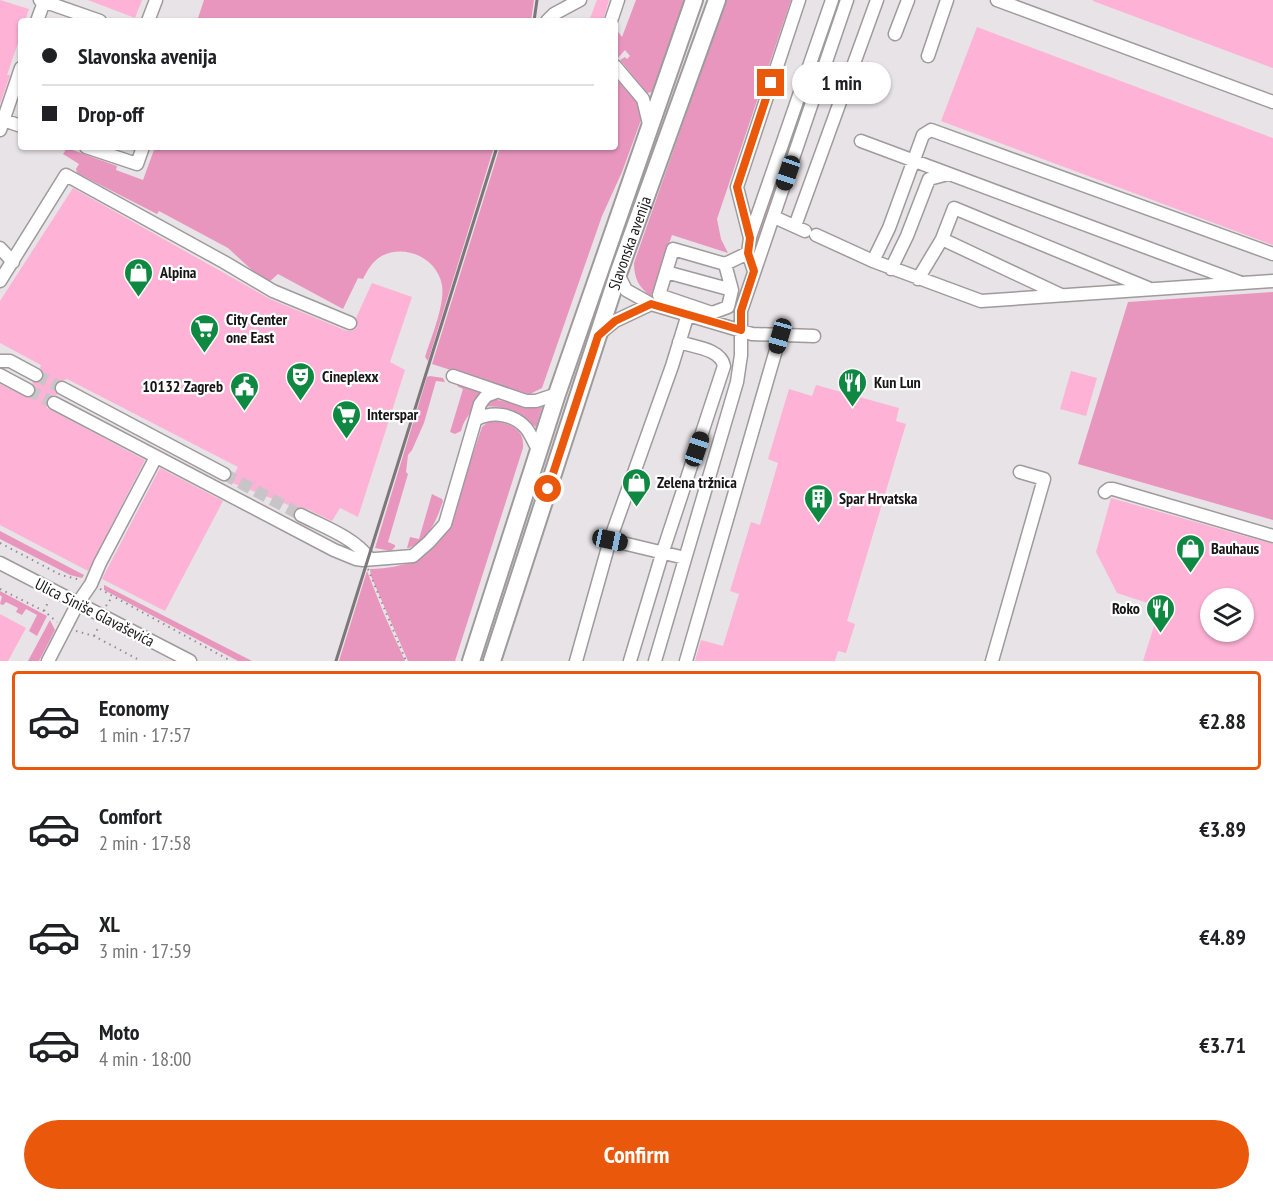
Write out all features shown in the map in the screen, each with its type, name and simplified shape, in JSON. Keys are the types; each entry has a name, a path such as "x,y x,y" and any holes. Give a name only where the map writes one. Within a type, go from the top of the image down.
{"main road":[{"name":"Slavonska avenija","path":"471,661 538,449 694,0"},
{"name":"Slavonska avenija","path":"492,661 618,274 717,0"}],"street":[{"path":"149,18 156,0"},
{"path":"550,18 580,0"},
{"path":"612,18 618,0"},
{"path":"750,238 737,187 799,0"},
{"path":"754,271 748,253 750,238 832,0"},
{"path":"655,661 737,382 741,355 741,311 847,0"},
{"path":"806,231 877,0"},
{"path":"895,34 908,0"},
{"path":"928,56 947,0"},
{"path":"997,0 1273,102"},
{"path":"39,18 42,1 91,18"},
{"path":"618,70 643,99 650,124"},
{"path":"18,77 2,125 18,126"},
{"path":"873,261 889,228 924,135 931,130 1273,254"},
{"path":"861,141 1243,283"},
{"path":"95,150 137,164 142,150"},
{"path":"891,269 907,236 929,179 948,174"},
{"path":"0,281 66,175 273,291 350,323"},
{"path":"918,279 942,239 954,208 1152,290"},
{"path":"774,217 891,269 981,301 1273,281"},
{"path":"942,239 1063,296"},
{"path":"0,248 13,262"},
{"path":"725,264 732,290 728,307 712,313 659,295 673,249 725,264 748,253"},
{"path":"666,272 732,290"},
{"path":"618,274 626,290 651,304 752,334 814,336"},
{"path":"598,336 615,321 651,304"},
{"path":"576,661 610,540 688,314"},
{"path":"686,661 780,336"},
{"path":"630,661 724,366 723,360 716,354 680,342"},
{"path":"0,362 9,361 36,375"},
{"path":"0,375 28,390"},
{"path":"453,376 526,401 536,401 557,394"},
{"path":"62,388 224,474"},
{"path":"54,403 334,550 364,562 413,555 445,524 480,404 486,396 496,392"},
{"path":"477,419 487,413 495,413 516,421 526,428 538,449"},
{"path":"48,661 78,603 91,584 100,562 156,457"},
{"path":"993,661 1044,479 1020,471"},
{"path":"1105,492 1113,489 1273,536"},
{"path":"301,515 350,540 362,549 364,562"},
{"path":"610,540 685,558"},
{"name":"Ulica Siniše Glavaševića","path":"0,564 190,661"}],"path":[{"path":"0,543 62,575 83,580"},
{"path":"364,562 406,661"},
{"path":"99,588 231,661"},
{"path":"0,589 44,610 58,622"},
{"path":"75,631 94,636 141,661"},
{"path":"94,636 97,631"}],"shaded area":[{"path":"204,0 534,0 531,18 198,18"},
{"path":"636,0 684,0 652,92 647,93 620,60 630,56 625,50 618,58 618,32 622,37"},
{"path":"726,0 791,0 717,219 721,239 728,253 672,235 651,296 638,282 634,263"},
{"path":"838,0 840,0 753,251"},
{"path":"618,82 621,83 636,99 640,108 641,120 622,172 602,216 542,388 530,394 522,393 432,364 499,150 618,150"},
{"path":"66,150 73,150 117,166 116,170 143,180 154,150 493,150 428,361 425,357 440,312 442,285 439,275 426,260 408,252 389,253 380,257 363,279 358,278 343,309 278,274 267,284 228,248 159,211 157,214 77,173 76,169 79,164 63,154"},
{"path":"1273,292 1273,520 1078,464 1128,302"},
{"path":"427,377 443,378 445,382 436,381 424,423 408,455 406,472 408,474 388,542 395,547 391,551 375,548"},
{"path":"460,383 482,392 461,431 455,434 450,432 463,389 457,386"},
{"path":"493,399 530,407 543,404 536,427 513,411 484,406"},
{"path":"489,421 508,424 518,430 523,441 523,448 455,661 408,661 370,569 394,567 414,560 423,556 439,541 447,531 482,427"},
{"path":"432,494 443,501 438,516 427,534 416,544 407,548 410,537 419,539"},
{"path":"0,531 84,575 82,578 70,575 0,539"},
{"path":"367,571 384,614 405,661 339,661"},
{"path":"104,585 252,661 238,661 104,590"},
{"path":"0,591 47,616 37,636 29,631 37,615 26,609 22,615 16,612 18,608 6,602 3,605 0,604 2,597"},
{"path":"50,620 55,630 39,661 28,661"}],"building":[{"path":"0,0 29,9 26,18 18,18 18,43 0,104"},
{"path":"88,0 142,0 135,18"},
{"path":"597,0 609,0 604,18 590,18"},
{"path":"1273,0 1273,68 1093,1"},
{"path":"977,27 1273,138 1273,245 941,121"},
{"path":"867,61 885,68 875,96 857,89"},
{"name":"City Center one East","path":"73,188 270,299 347,331 352,331 357,327 356,318 372,283 412,297 390,362 405,370 358,517 340,508 332,521 305,508 296,508 230,482 238,467 67,379 55,384 54,389 58,395 47,399 47,408 145,460 88,571 0,525 0,384 29,398 35,394 36,390 32,382 40,382 44,375 40,368 41,365 0,343 0,301"},
{"path":"1071,371 1097,378 1086,416 1060,409"},
{"name":"Spar Hrvatska","path":"816,385 899,408 896,421 906,424 847,621 855,624 846,653 838,651 835,661 695,661 701,640 723,646 739,594 730,591 751,522 760,525 778,463 768,459 789,389 812,396"},
{"path":"160,468 223,501 165,611 102,579"},
{"name":"Bauhaus","path":"1111,498 1273,544 1273,661 1143,661 1160,607 1117,593 1096,552"},
{"path":"0,614 26,628 8,661 0,661"}],"tunnel":[{"path":"36,375 62,388"},
{"path":"28,390 54,403"},
{"path":"224,474 301,515"}],"railway":[{"path":"534,18 537,0"},
{"path":"336,661 496,150"}],"place":[{"name":"Alpina","path":"139,298"},
{"name":"City Center one East","path":"205,354"},
{"name":"Cineplexx","path":"301,402"},
{"name":"Kun Lun","path":"853,408"},
{"name":"10132 Zagreb","path":"244,412"},
{"name":"Interspar","path":"346,440"},
{"name":"Zelena tržnica","path":"636,508"},
{"name":"Spar Hrvatska","path":"818,524"},
{"name":"Bauhaus","path":"1190,574"},
{"name":"Roko","path":"1161,634"}],"route":[{"path":"548,489 598,336 615,321 651,304 741,330 741,311 754,271 748,253 750,238 737,187 771,83"}]}
